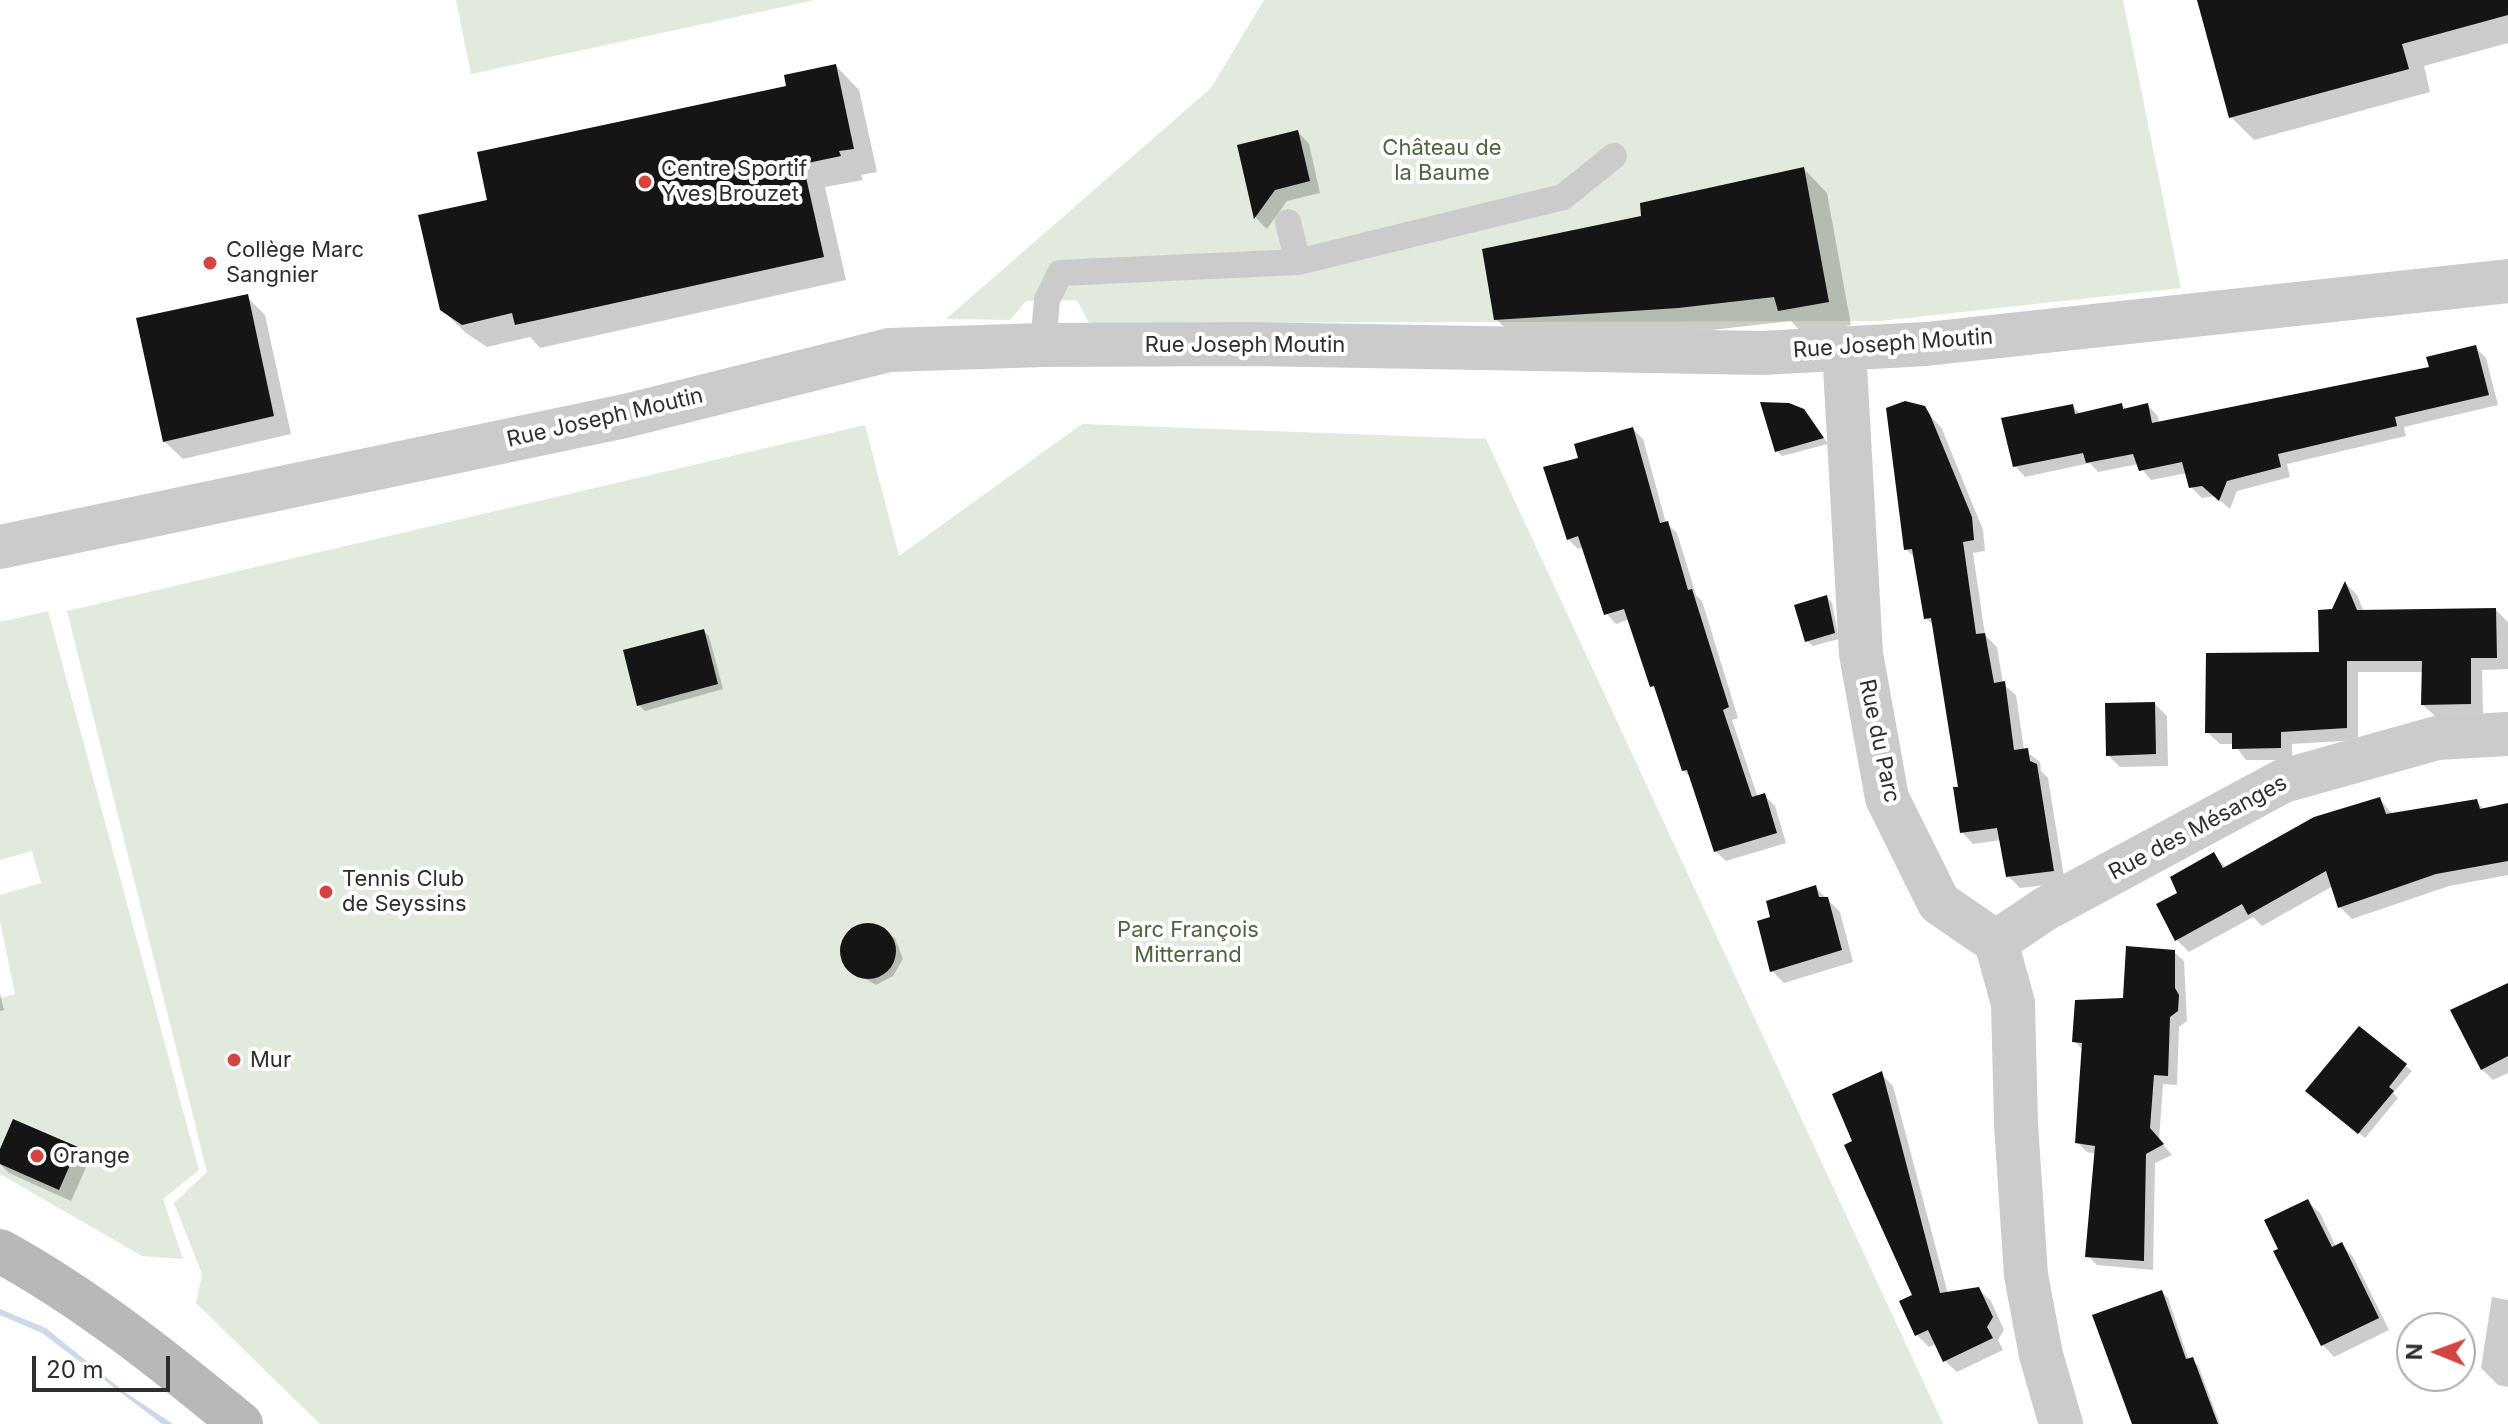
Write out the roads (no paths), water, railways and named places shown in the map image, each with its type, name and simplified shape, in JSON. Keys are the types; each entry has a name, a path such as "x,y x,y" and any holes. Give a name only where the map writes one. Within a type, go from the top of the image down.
{"street":[{"name":"Rue Joseph Moutin","path":"0,547 625,416 889,350 1043,345 1252,344 1762,353 1926,344 2508,281"},
{"name":"Rue du Parc","path":"1844,348 1861,654 1887,798 1939,903 1996,942"},
{"name":"Rue des Mésanges","path":"1996,942 2045,909 2283,781 2437,738 2508,734"},
{"path":"1996,942 2013,1003 2016,1124 2026,1275 2041,1355 2061,1424"},
{"path":"0,1251 35,1270 118,1328 241,1424"}],"lane":[{"path":"1043,345 1047,300 1060,273 1298,262 1563,197 1614,156"},
{"path":"1288,222 1298,262"}],"water":[{"path":"0,1309 46,1328 122,1390 173,1424 162,1424 42,1333 0,1315"}],"place":[{"name":"Centre Sportif Yves Brouzet","path":"645,182"},
{"name":"Collège Marc Sangnier","path":"210,263"},
{"name":"Tennis Club de Seyssins","path":"326,892"},
{"name":"Mur","path":"234,1060"},
{"name":"Orange","path":"37,1156"}],"park label":[{"name":"Château de la Baume","path":"1442,160"},
{"name":"Parc François Mitterrand","path":"1188,942"}]}
